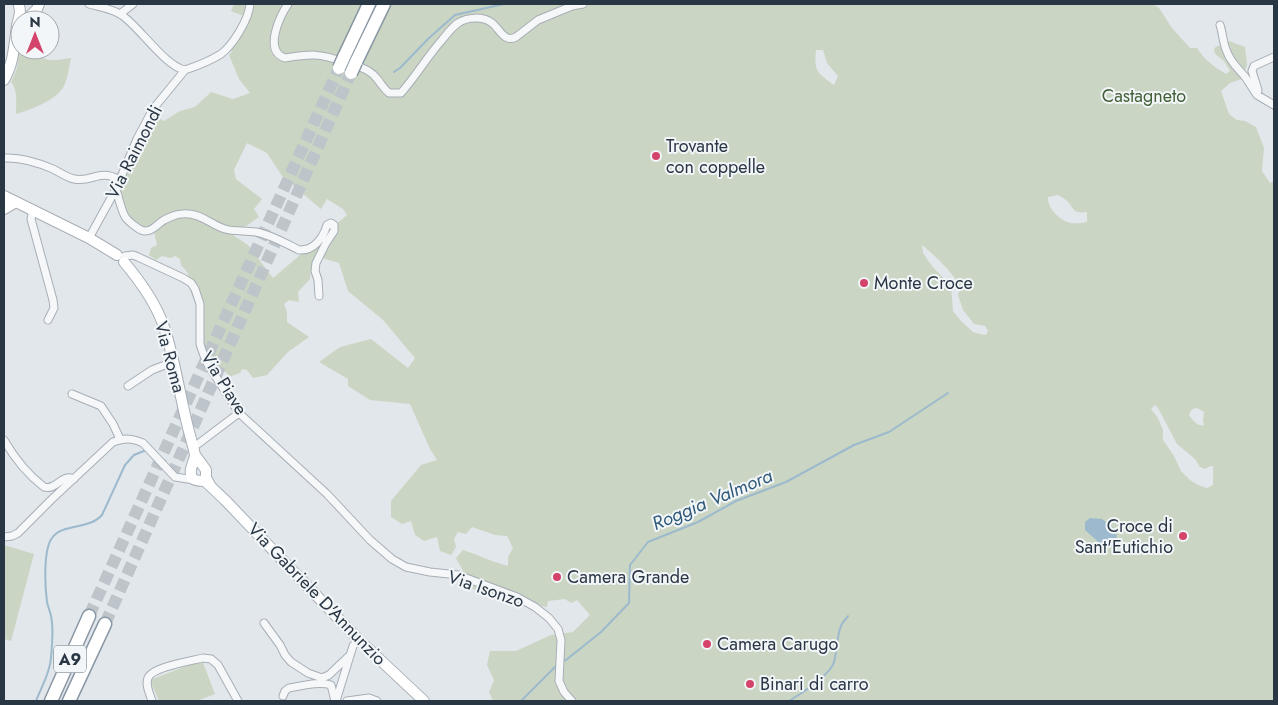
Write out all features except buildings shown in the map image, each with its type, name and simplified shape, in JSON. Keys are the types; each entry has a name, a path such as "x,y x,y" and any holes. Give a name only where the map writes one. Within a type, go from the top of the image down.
{"highway":[{"path":"342,62 369,4"},
{"path":"354,68 384,4"},
{"name":"A9","path":"52,701 88,616"},
{"name":"A9","path":"69,701 105,624"}],"main road":[{"path":"19,5 25,12 38,6"},
{"path":"4,80 12,60"},
{"name":"Via Roma","path":"4,196 89,238 122,258 155,306 164,326 194,450"},
{"path":"4,209 16,202"},
{"path":"194,450 197,475"},
{"name":"Via Gabriele D'Annunzio","path":"197,475 358,638 424,701"}],"street":[{"path":"90,4 120,14 163,56 176,67 185,70 222,54 234,40 246,19 250,4"},
{"path":"120,14 133,4"},
{"path":"288,4 280,17 274,44 275,51 281,57 321,55 330,57 365,69 378,79 383,89 394,94 400,93 435,48 450,31 464,20 487,20 504,36 512,40 538,20 572,6 583,4"},
{"path":"1220,25 1229,58 1247,79 1257,95 1274,104"},
{"path":"1257,95 1258,90 1252,68 1274,57"},
{"name":"Via Raimondi","path":"89,238 116,189 137,139 154,108 185,70"},
{"path":"4,158 25,159 47,166 74,179 84,179 104,174 111,175 120,180"},
{"path":"116,189 125,218 140,230 146,231 153,229 163,220 185,213 207,220 225,229 269,236 302,251 317,243 324,233 326,225 331,223 334,225 334,231 316,263 315,271 318,280 319,296"},
{"path":"33,210 32,220 53,300 54,308 48,320"},
{"name":"Via Piave","path":"122,258 132,255 191,283 200,304 200,344 207,363 239,413 326,494"},
{"path":"128,386 152,370 173,362"},
{"path":"72,394 101,406 120,439"},
{"path":"194,450 198,444 239,413"},
{"path":"4,537 18,534 113,442 120,439 136,440 143,443 175,477 197,475"},
{"path":"4,440 24,470 44,487 52,487 67,478 71,477 74,479"},
{"name":"Via Isonzo","path":"326,494 370,540 406,567 458,575 517,597 535,607 549,618 555,624 560,635 559,681 564,692 572,701"},
{"path":"264,622 280,645 285,656 291,662 322,678 329,675 350,656"},
{"path":"335,701 353,646 358,638"},
{"path":"152,701 147,686 148,678 151,674 158,669 203,658 211,659 218,665 238,701"},
{"path":"283,696 289,688 326,684 330,686 335,701"},
{"path":"347,701 369,698 377,701"}],"green space":[{"name":"Castagneto","path":"234,4 1153,4 1159,8 1172,28 1190,48 1197,48 1210,63 1226,74 1230,71 1224,61 1215,54 1214,48 1229,41 1245,47 1247,65 1242,79 1230,83 1221,91 1229,114 1237,120 1245,121 1256,127 1264,148 1262,171 1270,183 1274,181 1274,701 493,701 489,692 494,680 487,665 490,651 516,651 551,635 573,632 590,615 577,600 571,603 565,599 548,601 547,607 519,602 473,589 456,558 463,550 508,566 508,557 513,548 507,536 495,535 472,527 466,534 458,532 454,539 456,547 451,555 440,551 437,537 424,541 415,535 411,521 402,524 391,517 391,501 421,465 437,460 430,449 410,404 370,400 348,386 348,379 319,362 340,347 371,339 408,368 415,358 383,320 348,291 339,263 322,258 311,269 310,279 298,292 299,302 289,300 284,304 287,312 287,322 309,337 288,352 267,375 253,378 247,370 242,369 240,373 229,377 226,372 214,369 203,343 198,309 190,290 188,273 181,265 180,259 175,256 171,258 162,256 156,260 149,255 151,248 157,245 153,227 139,227 126,214 119,190 132,152 153,115 164,121 180,111 195,107 211,92 233,99 250,93 239,79 229,55 232,52 230,47 244,16 231,11","holes":["816,50 823,50 827,63 838,76 834,85 818,71","247,143 267,153 282,176 321,209 327,199 343,209 347,215 273,278 248,245 233,235 259,217 254,209 262,199 236,179 234,170","1059,195 1074,210 1087,212 1087,222 1073,223 1063,220 1052,210 1048,197","922,245 949,271 960,288 958,295 963,310 974,324 985,326 988,331 986,335 973,332 953,311 951,286 932,266 923,253","1155,405 1177,444 1195,459 1200,467 1205,469 1213,466 1213,485 1207,488 1198,485 1181,471 1163,440 1163,430 1158,418 1151,409","1197,408 1204,412 1204,425 1197,424 1189,415 1192,409"]},
{"path":"71,58 66,80 61,91 43,104 16,114 16,93 11,82 17,68 18,60 60,60"},
{"path":"4,545 34,554 11,641 4,639"},
{"path":"202,660 215,694 197,701 159,701 150,680"}],"water":[{"path":"1090,518 1102,519 1116,530 1117,540 1112,547 1103,546 1085,530 1085,522"}],"waterway":[{"path":"394,72 455,15 504,4"},
{"name":"Roggia Valmora","path":"562,661 566,660 601,632 629,603 630,565 648,542 698,522 736,501 786,482 854,445 889,432 948,393"},
{"path":"36,701 49,669 53,637 45,578 49,544 56,533 97,520 102,515 125,465 134,455 144,451"},
{"path":"789,701 827,673 834,662 842,624 848,616"},
{"name":"Roggia Valmora","path":"521,701 558,664"}],"tunnel":[{"path":"89,616 339,68"},
{"path":"105,624 351,73"}],"place":[{"name":"Trovante con coppelle","path":"656,156"},
{"name":"Monte Croce","path":"864,283"},
{"name":"Croce di Sant'Eutichio","path":"1183,536"},
{"name":"Camera Grande","path":"557,577"},
{"name":"Camera Carugo","path":"707,644"},
{"name":"Binari di carro","path":"750,684"}]}
